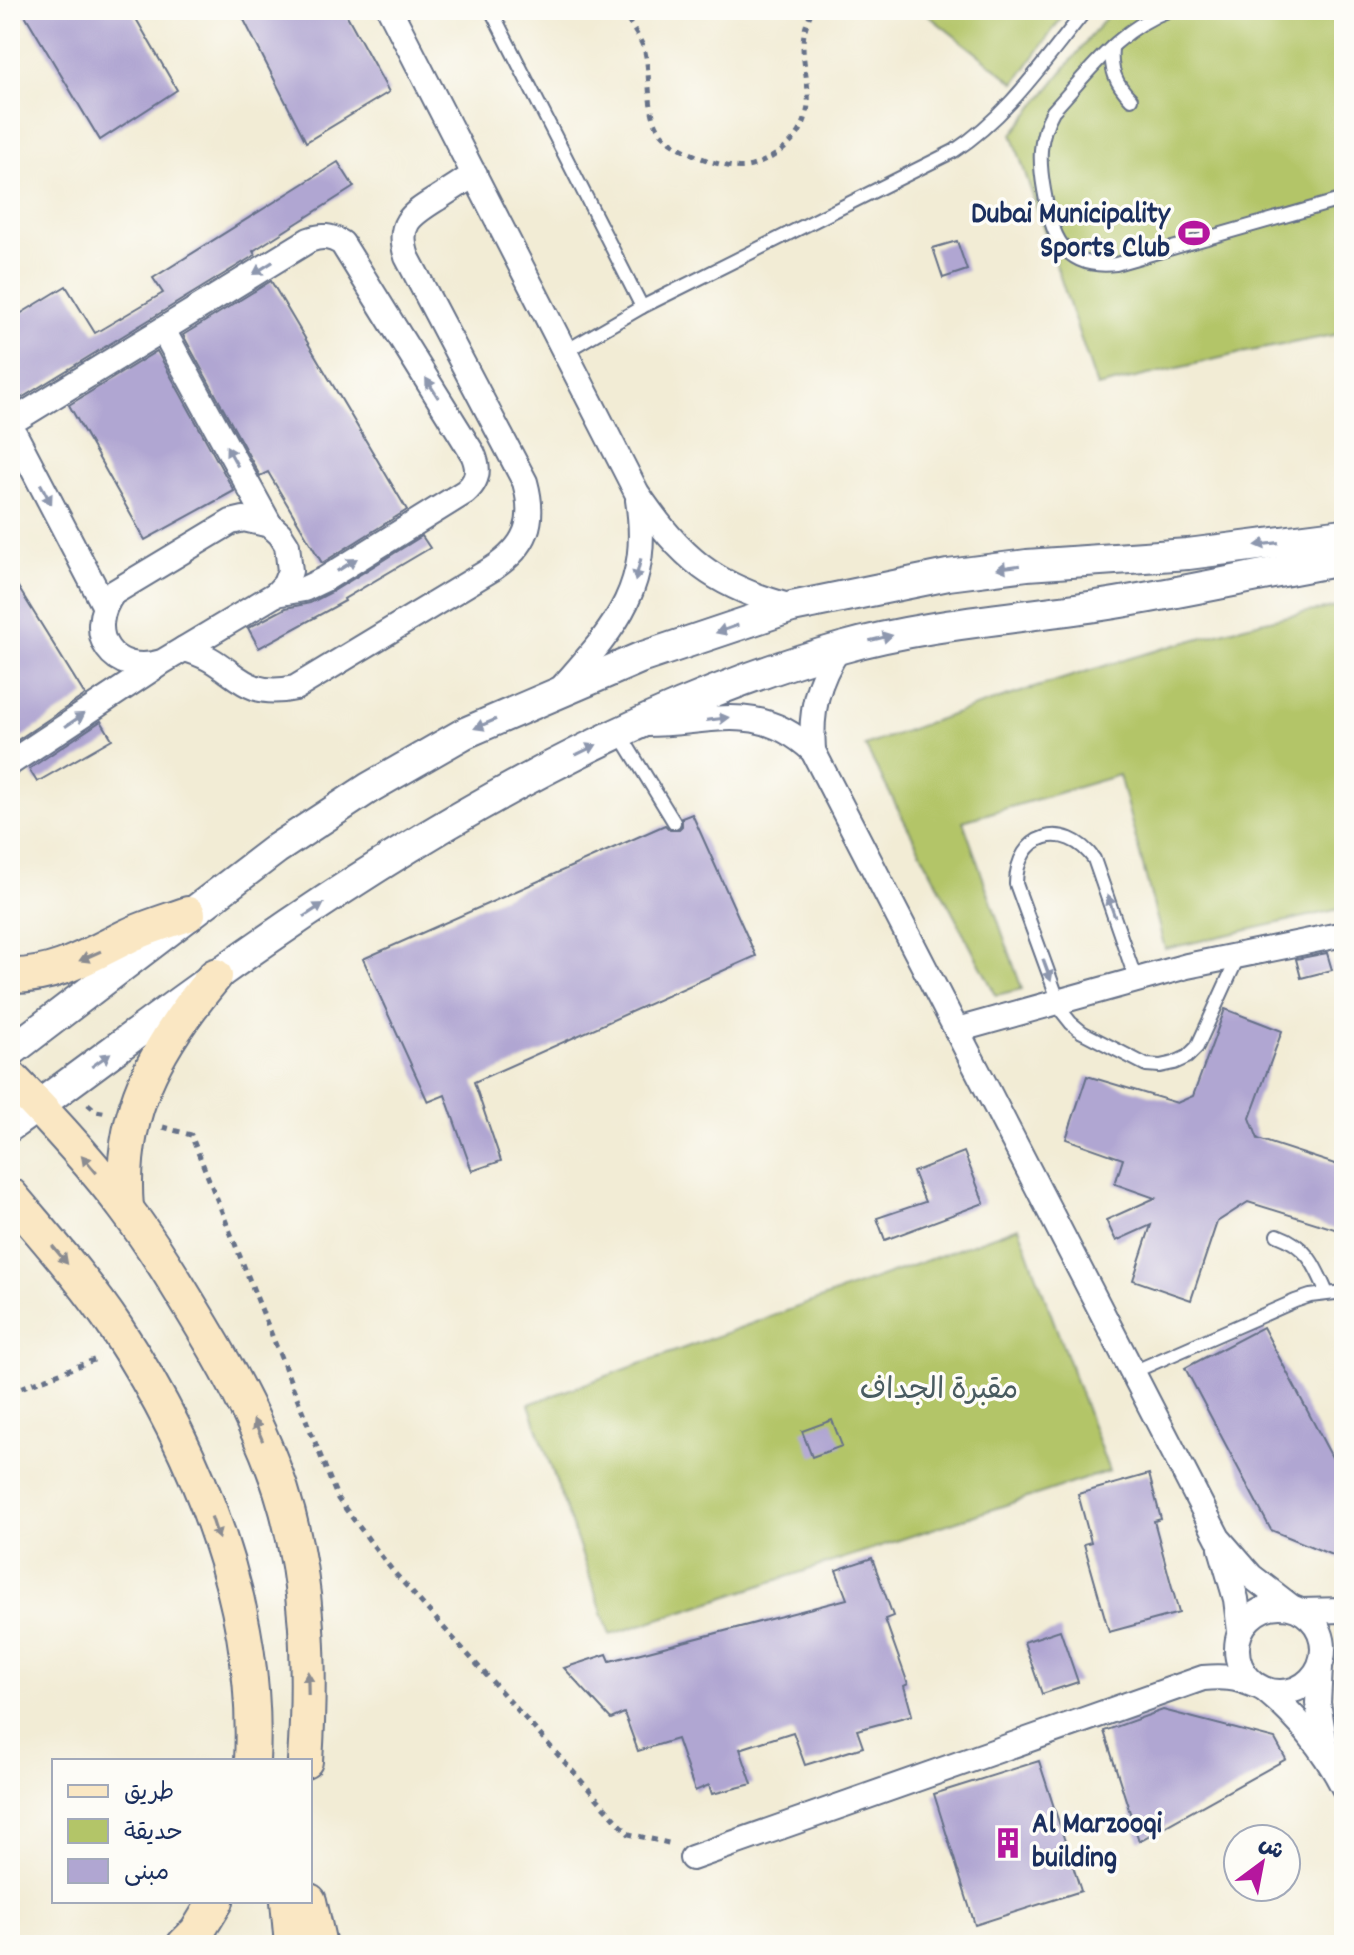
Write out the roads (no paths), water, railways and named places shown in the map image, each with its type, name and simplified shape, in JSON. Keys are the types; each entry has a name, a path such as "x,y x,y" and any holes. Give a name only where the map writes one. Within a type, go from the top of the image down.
{"main road":[{"path":"10,976 62,969 128,936 188,914"},
{"path":"126,1208 123,1176 132,1119 147,1079 161,1051 215,976"},
{"path":"10,1077 24,1103 126,1208 173,1278 257,1425 282,1492 298,1563 307,1635 305,1759"},
{"path":"10,1195 74,1271 127,1347 184,1449 232,1579 249,1661 252,1759"},
{"path":"184,1945 197,1932 215,1903"},
{"path":"212,1945 235,1903"},
{"path":"288,1903 292,1945"},
{"path":"309,1903 319,1945"}],"street":[{"path":"390,10 637,493 686,556 718,580 753,597 792,607"},
{"path":"184,649 215,660 252,688 280,692 310,681 492,569 509,558 522,542 529,522 530,501 525,482 403,245 403,233 416,211 475,174"},
{"path":"10,763 162,662 276,594 304,589 325,579 473,485 478,475 478,464 342,243 320,236 309,240 10,424 104,605"},
{"path":"163,330 270,525 287,545 290,571 276,594"},
{"path":"557,694 612,627 630,598 640,565 642,529 637,493"},
{"path":"162,662 147,667 132,665 118,659 107,648 101,635 100,620 104,605 113,593 231,522 244,519 270,525"},
{"path":"10,1052 276,849 369,788 465,733 640,658 792,607 964,573 1027,565 1188,554 1344,534"},
{"path":"10,1126 24,1103 66,1086 215,976 423,841 496,798 630,729 710,693 839,648 928,628 1134,600 1344,560"},
{"path":"234,619 231,654 240,681"},
{"path":"839,648 827,666 815,696 811,729 813,751 1218,1538 1236,1599 1240,1666 1259,1688 1299,1721 1328,1756 1344,1788"},
{"path":"630,729 745,717 782,727 813,751"},
{"path":"957,1030 1240,953 1344,934"},
{"path":"1218,1538 1251,1576 1310,1618 1322,1638 1320,1721 1328,1756"},
{"path":"1187,1686 1239,1637 1247,1621 1266,1608 1344,1610"},
{"path":"701,1855 1203,1678 1238,1678 1259,1688 1291,1691 1303,1686 1344,1643"}],"lane":[{"path":"491,10 642,307"},
{"path":"566,351 642,307 954,151 1010,104 1086,10"},
{"path":"1170,10 1146,21 1112,47 1053,111 1042,137 1040,164 1052,230 1071,255 1085,263 1116,264 1344,199"},
{"path":"1112,47 1114,76 1131,99"},
{"path":"630,729 674,822"},
{"path":"1136,980 1094,859 1086,847 1059,835 1044,837 1031,844 1021,855 1016,869 1016,884 1063,1013 1082,1032 1146,1065 1160,1066 1187,1057 1197,1047 1240,953"},
{"path":"1277,1235 1304,1249 1312,1258 1327,1293"},
{"path":"1133,1372 1295,1301 1344,1292"}],"place":[{"name":"Dubai Municipality Sports Club","path":"1194,233"},
{"name":"Al Marzooqi building","path":"1008,1843"}],"park label":[{"name":"مقبرة الجداف","path":"939,1392"}]}
